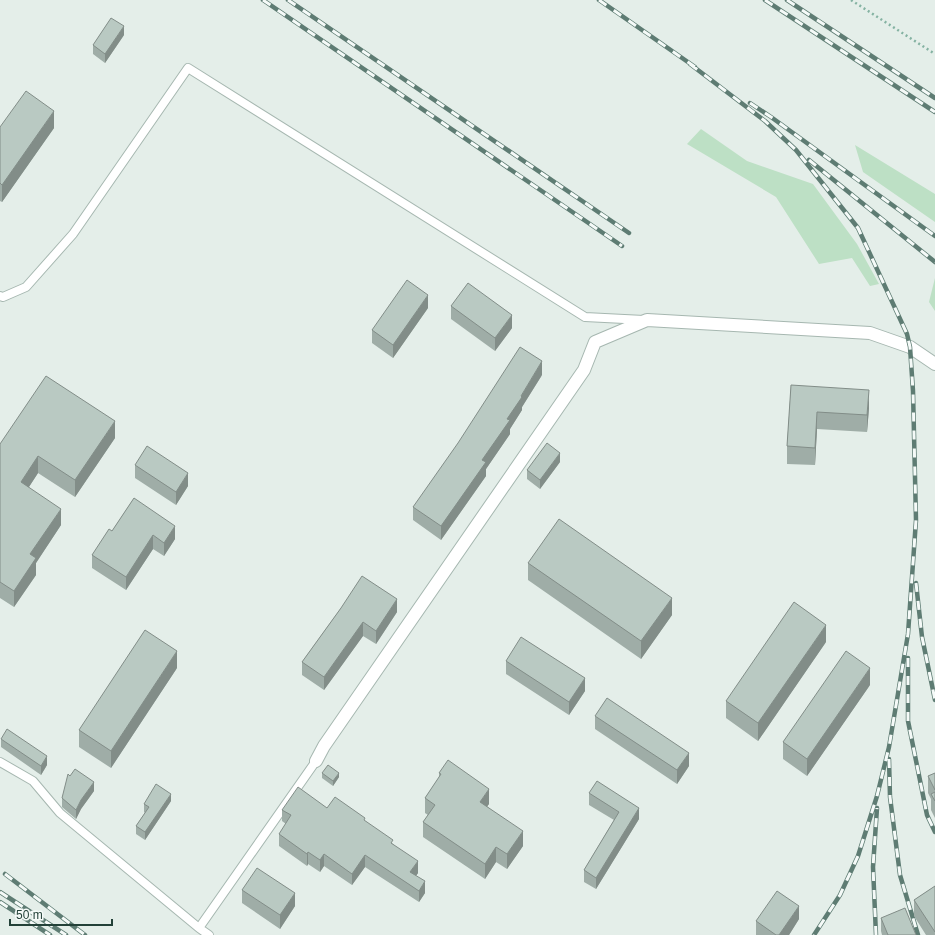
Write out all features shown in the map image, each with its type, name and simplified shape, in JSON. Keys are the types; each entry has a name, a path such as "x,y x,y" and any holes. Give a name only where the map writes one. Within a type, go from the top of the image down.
{"street":[{"path":"316,761 324,746 584,370 595,342 646,320 870,333 910,347 935,364"}],"lane":[{"path":"0,296 3,297 26,287 73,234 188,68 585,317 646,320"},
{"path":"199,928 316,761"},
{"path":"0,762 33,781 60,813 209,935"}],"path":[{"path":"851,0 935,54"}],"green space":[{"path":"701,129 747,161 813,184 857,244 879,284 870,286 852,258 819,264 776,197 687,144"},
{"path":"855,145 935,194 935,222 863,172"},
{"path":"935,278 935,311 929,302"}],"building":[{"path":"111,18 124,26 105,54 93,45"},
{"path":"26,91 54,111 2,185 0,183 0,127"},
{"path":"407,280 428,295 393,345 372,330"},
{"path":"468,283 512,315 495,338 451,306"},
{"path":"520,347 542,361 521,396 522,397 507,419 510,420 482,460 486,462 441,526 413,507 458,443"},
{"path":"46,376 115,421 75,480 38,456 21,482 61,509 30,554 36,558 14,591 0,582 0,444"},
{"path":"791,385 869,390 867,415 817,412 815,448 787,446"},
{"path":"547,443 560,453 540,480 527,470"},
{"path":"147,446 188,473 176,492 135,465"},
{"path":"134,498 175,526 164,543 153,535 126,577 92,555 109,529 112,531"},
{"path":"559,519 672,598 641,641 528,563"},
{"path":"362,576 397,599 376,631 363,622 324,677 302,662"},
{"path":"794,602 826,625 758,723 726,701"},
{"path":"145,630 177,651 111,751 79,730"},
{"path":"521,637 585,678 569,702 506,661"},
{"path":"846,651 870,668 807,759 783,742"},
{"path":"607,698 689,753 677,770 595,716"},
{"path":"7,729 47,756 41,766 1,739"},
{"path":"448,760 489,789 480,802 523,831 507,854 496,847 485,864 423,822 435,805 425,798 441,774 439,773"},
{"path":"328,765 339,773 333,781 322,773"},
{"path":"75,769 94,782 81,800 76,810 62,798 68,774 70,776"},
{"path":"935,773 935,790 928,776"},
{"path":"597,781 639,808 596,878 584,870 619,812 589,793"},
{"path":"156,784 171,794 145,832 136,826 149,807 144,804"},
{"path":"298,787 327,808 335,797 365,818 364,820 393,840 391,843 418,861 410,872 425,881 419,891 365,855 352,874 324,854 320,860 308,852 307,854 279,834 291,815 282,810"},
{"path":"935,792 935,801 931,794"},
{"path":"257,868 295,893 280,915 242,890"},
{"path":"935,886 935,932 914,900"},
{"path":"777,891 799,906 779,935 776,935 756,921"},
{"path":"905,908 916,935 888,935 881,918"}],"railway":[{"path":"263,0 622,246"},
{"path":"288,0 629,233"},
{"path":"599,0 695,67"},
{"path":"765,0 935,112"},
{"path":"787,0 935,98"},
{"path":"690,64 765,121 796,150 858,228 907,334 910,347 913,391 916,520 908,634 889,747 877,796 858,856 840,895 814,935"},
{"path":"750,103 935,236"},
{"path":"809,160 935,262"},
{"path":"916,583 922,637 935,700"},
{"path":"908,658 908,721 927,815 935,832"},
{"path":"889,759 890,797 900,875 918,935"},
{"path":"876,935 873,867 877,808"},
{"path":"5,874 85,935"},
{"path":"0,892 66,935"},
{"path":"0,902 50,935"}]}
